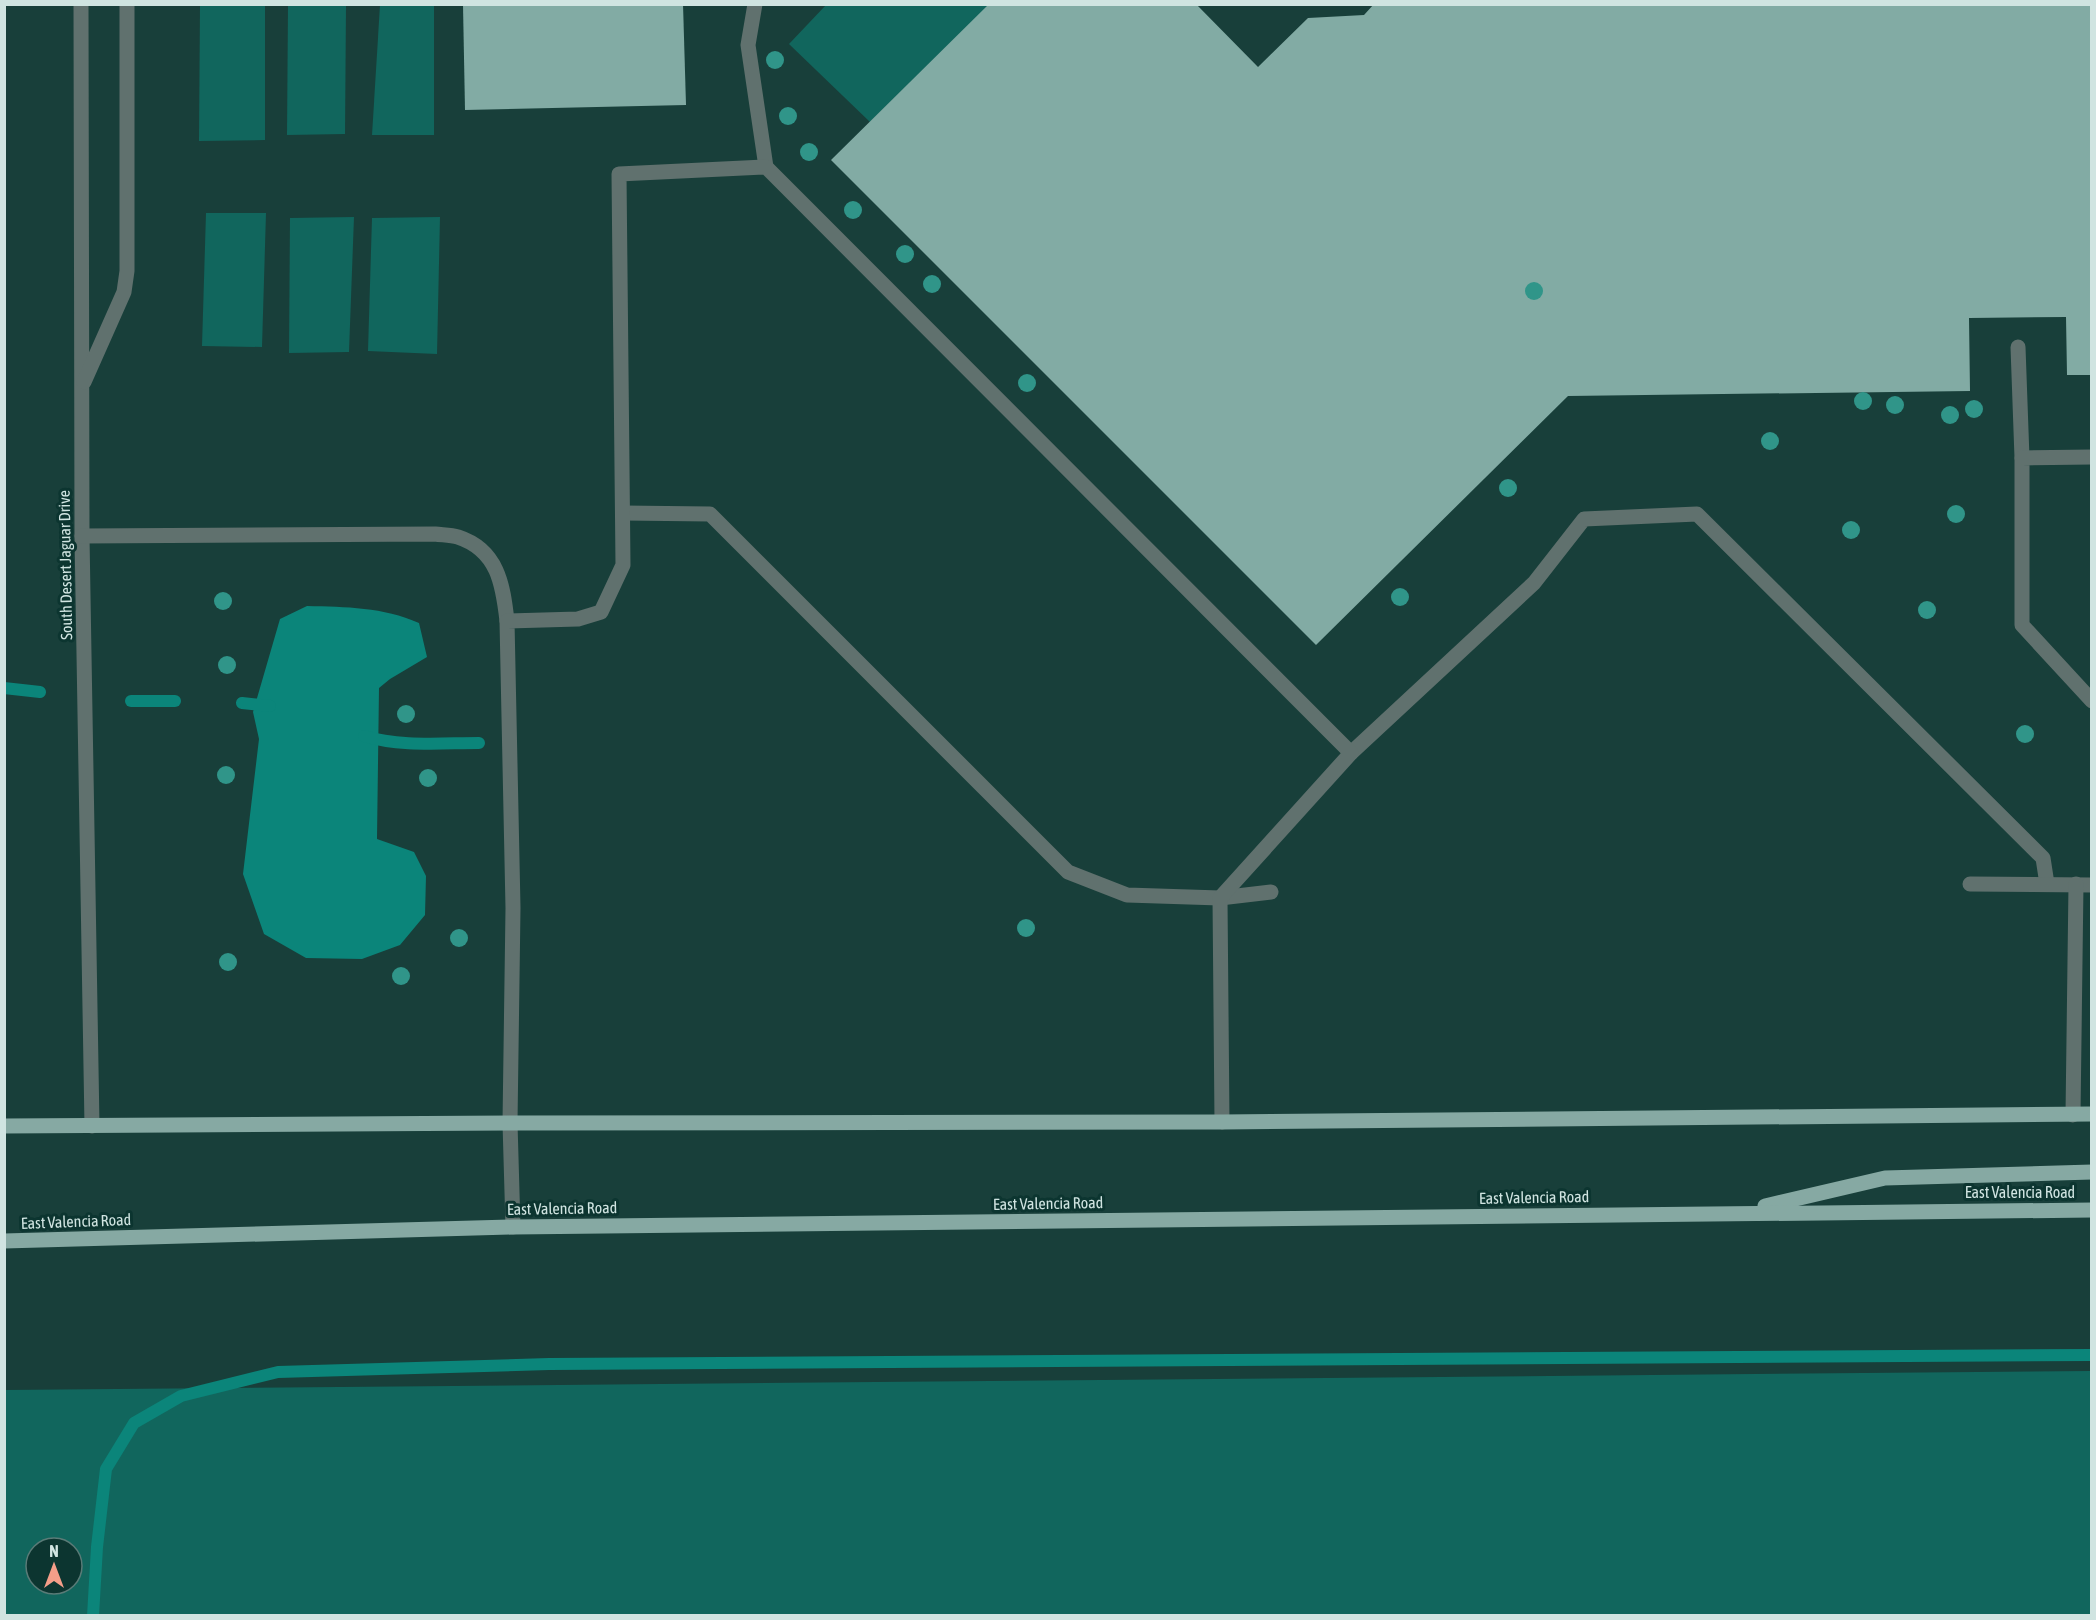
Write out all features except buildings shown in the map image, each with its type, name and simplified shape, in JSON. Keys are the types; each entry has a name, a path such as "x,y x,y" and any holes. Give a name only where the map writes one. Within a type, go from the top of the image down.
{"main road":[{"path":"4,1126 1222,1122 2091,1114"},
{"path":"1736,1213 1885,1178 2091,1172"},
{"name":"East Valencia Road","path":"4,1241 513,1227 2091,1210"}],"street":[{"name":"South Desert Jaguar Drive","path":"81,4 82,536 92,1126"},
{"path":"81,387 124,292 128,271 128,4"},
{"path":"754,4 748,45 766,167 1351,753"},
{"path":"507,621 578,619 602,612 623,565 618,174 766,167"},
{"path":"2018,347 2022,458 2022,625 2091,701"},
{"path":"2022,458 2091,457"},
{"path":"623,513 710,514 1068,872 1127,895 1220,898 1271,892"},
{"path":"1222,1122 1220,898 1351,753 1534,583 1584,519 1697,514 2043,858 2047,884"},
{"path":"82,536 435,534 458,537 477,548 495,566 503,587 507,621 513,898 510,1123 513,1227"},
{"path":"1970,884 2091,885"},
{"path":"2073,1114 2076,884"}],"green space":[{"path":"380,5 434,5 434,135 372,135"},
{"path":"826,5 989,5 870,122 789,44"},
{"path":"200,6 265,6 265,140 199,141"},
{"path":"288,6 346,6 345,134 287,135"},
{"path":"206,213 266,213 262,347 202,346"},
{"path":"354,217 349,352 289,353 290,218"},
{"path":"440,217 437,354 368,351 372,218"},
{"path":"2091,1371 2091,1615 5,1615 5,1390"}],"water":[{"path":"307,606 378,611 419,623 427,657 379,688 377,839 414,852 426,876 425,915 400,945 362,959 306,958 264,934 243,874 259,739 253,712 280,619"}],"waterway":[{"path":"4,688 40,692"},
{"path":"131,701 175,701"},
{"path":"242,703 270,706"},
{"path":"364,736 406,743 479,743"},
{"path":"93,1616 97,1547 106,1469 134,1423 181,1396 278,1372 549,1364 2092,1355"}]}
